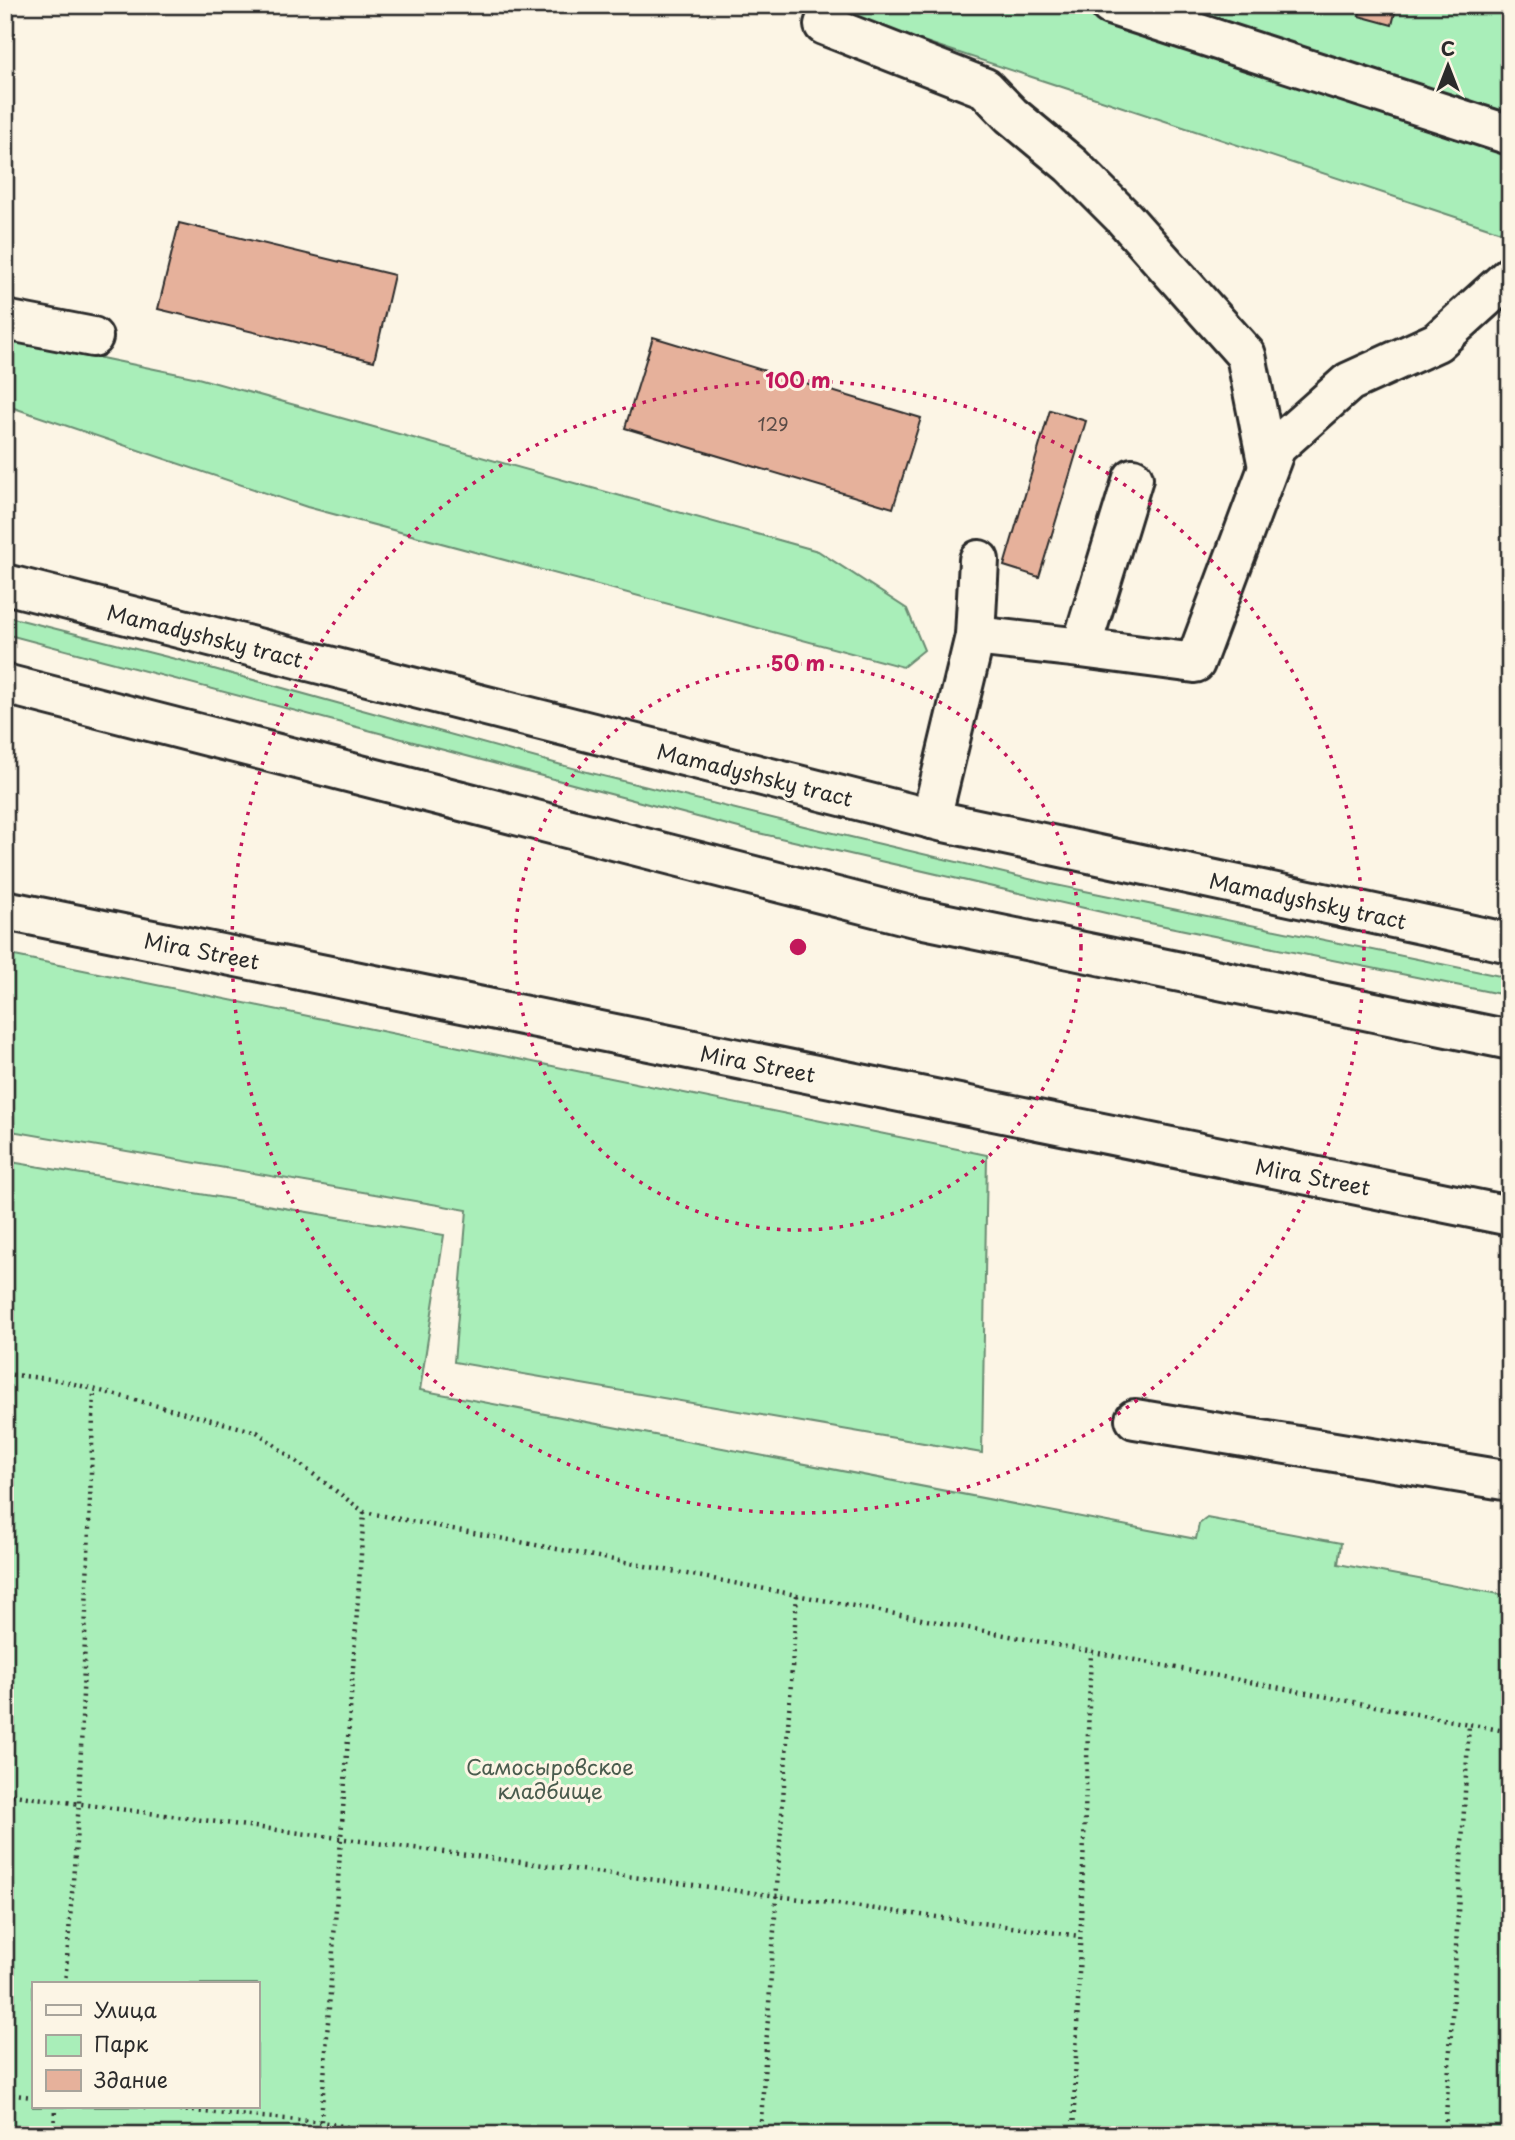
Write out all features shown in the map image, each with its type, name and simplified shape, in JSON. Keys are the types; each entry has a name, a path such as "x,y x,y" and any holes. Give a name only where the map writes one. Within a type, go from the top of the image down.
{"main road":[{"path":"831,5 824,25 985,88 1011,115 1071,165 1124,218 1246,355 1269,467"},
{"path":"1110,5 1510,135"},
{"path":"975,636 1195,663 1276,447 1349,383 1437,342 1510,276"},
{"path":"5,320 93,337"},
{"path":"1081,648 1133,478"},
{"path":"931,819 975,636 979,560"},
{"name":"Mamadyshsky tract","path":"5,584 931,819 1510,943"},
{"path":"5,684 914,917 1510,1040"},
{"name":"Mira Street","path":"5,910 1510,1216"},
{"path":"1135,1419 1510,1481"}],"path":[{"path":"5,1374 59,1380 257,1432 364,1512 1510,1732"},
{"path":"65,1982 79,1802 94,1390"},
{"path":"320,2135 364,1512"},
{"path":"760,2135 797,1595"},
{"path":"1073,2135 1091,1652"},
{"path":"1445,2135 1469,1724"},
{"path":"5,1794 1080,1936"},
{"path":"5,2094 32,2097"},
{"path":"54,2135 55,2108"},
{"path":"156,2108 322,2122 387,2135"}],"green space":[{"path":"814,5 1510,5 1510,235"},
{"path":"5,338 198,378 818,551 907,609 924,650 903,667 307,507 5,405"},
{"path":"5,616 203,666 587,772 804,826 1046,883 1510,978 1510,996 1145,922 754,832 5,634"},
{"path":"5,954 987,1155 982,1453 454,1362 467,1210 5,1130"},
{"name":"Самосыровское кладбище","path":"5,1161 444,1235 420,1390 1196,1539 1199,1524 1207,1518 1341,1543 1338,1564 1510,1596 1510,2135 5,2135"}],"building":[{"path":"1362,5 1397,5 1392,25 1359,16"},
{"path":"179,223 394,275 374,361 158,309"},
{"path":"653,337 921,418 893,508 625,428"},
{"path":"1050,410 1086,421 1039,577 1004,566"}]}
